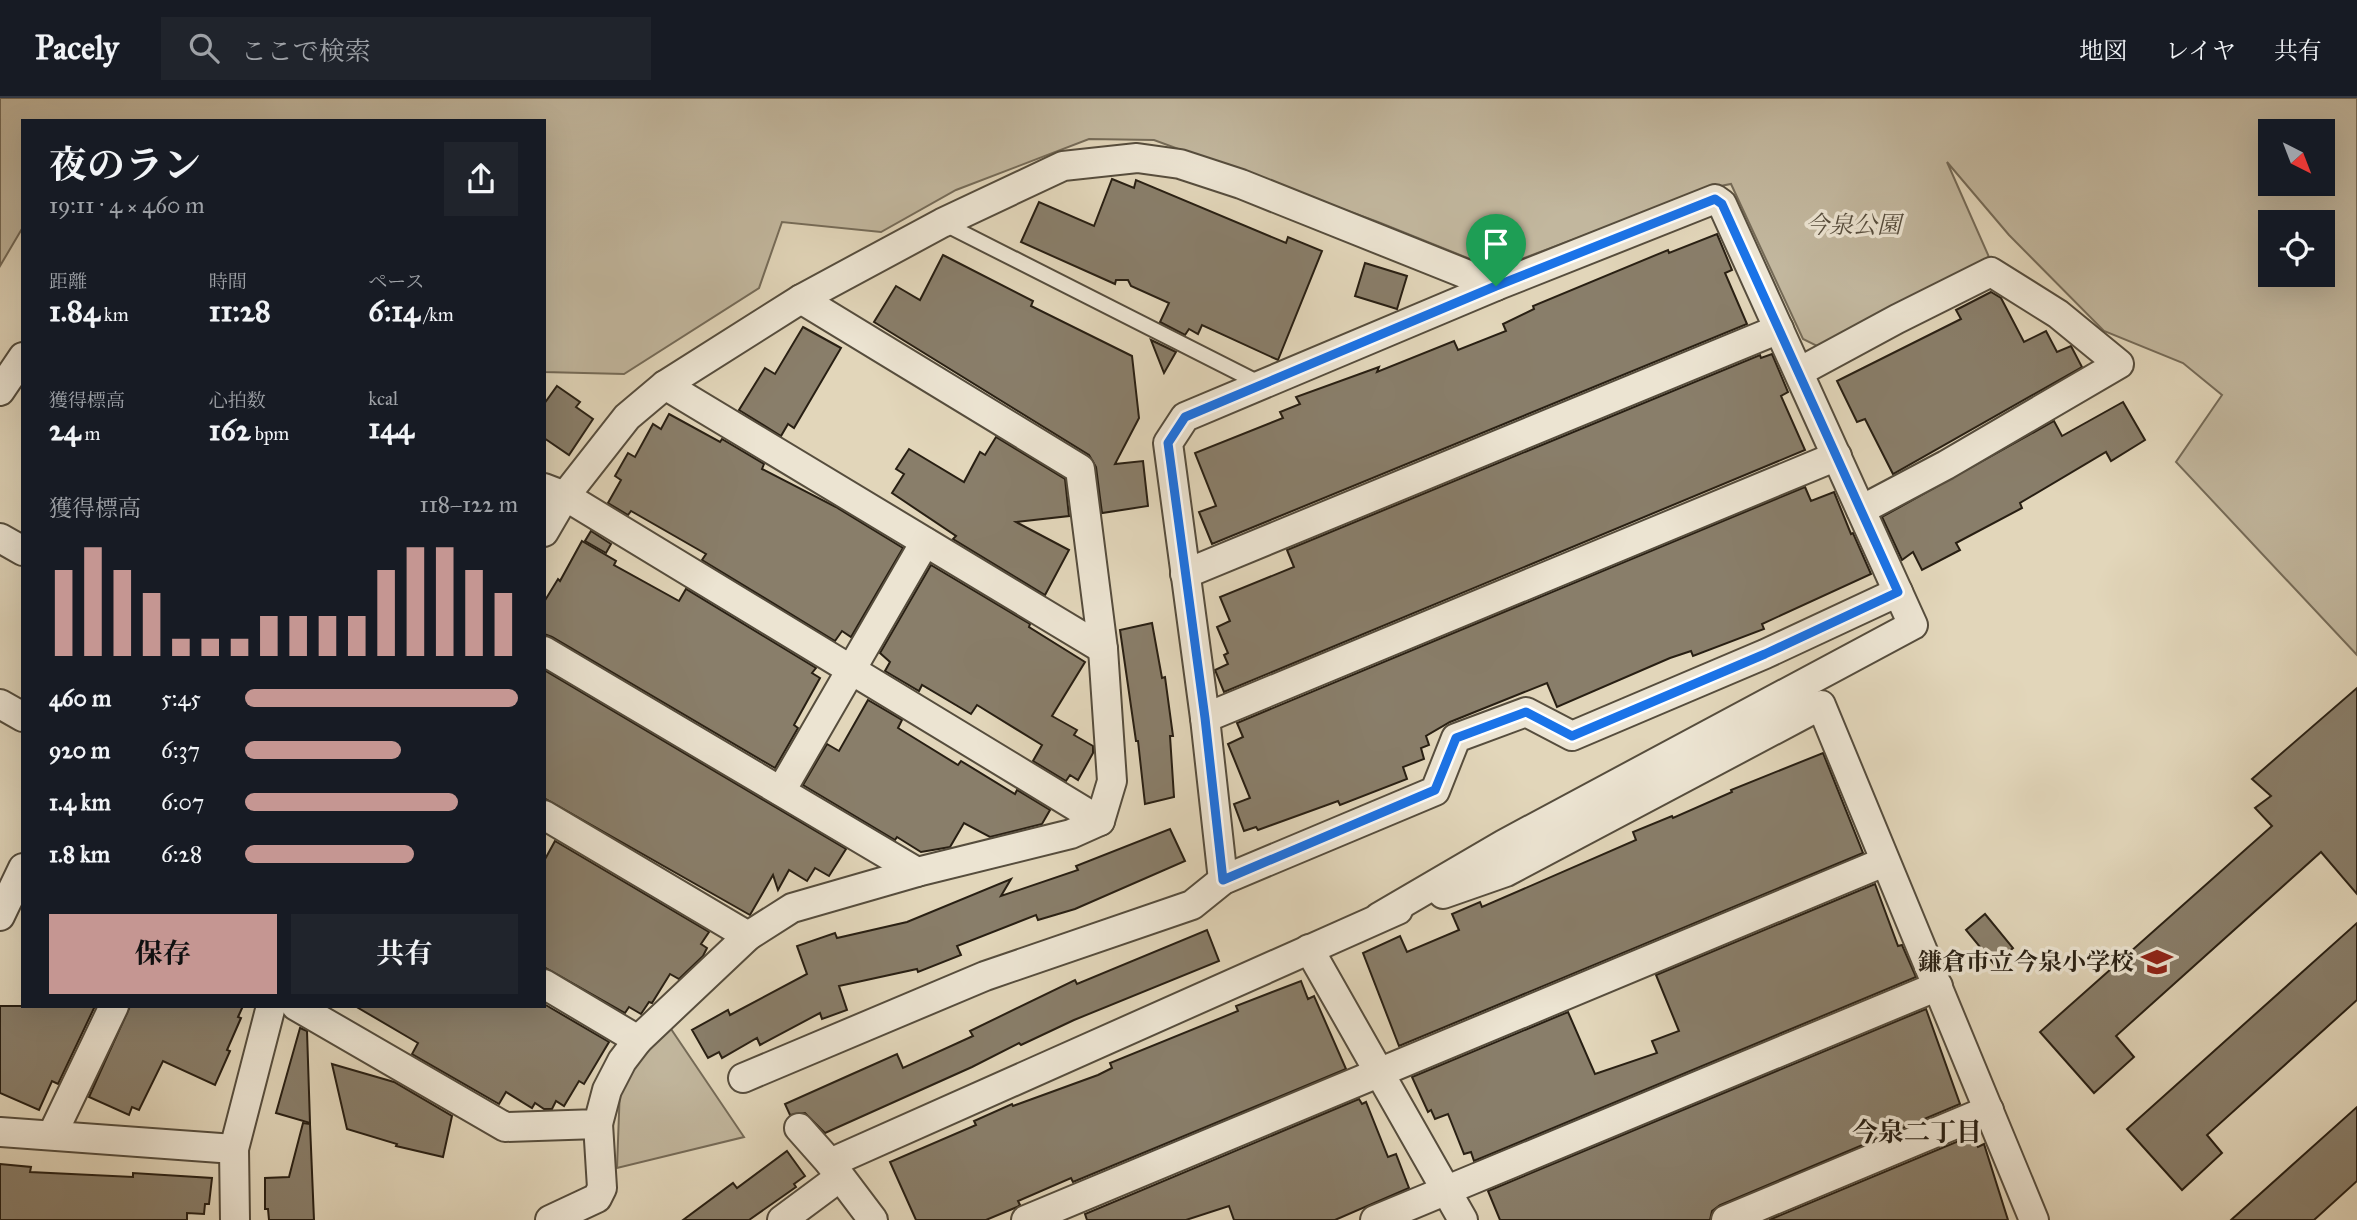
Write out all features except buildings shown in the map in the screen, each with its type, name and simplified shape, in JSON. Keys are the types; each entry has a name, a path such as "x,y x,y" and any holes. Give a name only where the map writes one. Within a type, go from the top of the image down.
{"street":[{"path":"546,525 555,492 627,417 666,386 801,299 942,223 1063,166 1137,158 1180,164 1241,184 1496,286"},
{"path":"1223,880 1205,718 1168,443 1185,417 1496,286 1715,199 1722,204 1913,625 1504,844 1379,917"},
{"path":"1799,372 1897,318 1992,272 2058,314 2119,363 2006,430 1861,510"},
{"path":"550,1220 597,1198 602,1188 598,1124 607,1090 622,1061 638,1040 748,936 792,908 917,872 1071,834 1100,821 1112,781 1103,649 1080,469 801,299"},
{"path":"1185,574 1779,329"},
{"path":"666,386 1103,649"},
{"path":"1205,718 1837,456"},
{"path":"555,492 1100,821"},
{"path":"0,538 21,550"},
{"path":"781,791 925,542"},
{"path":"743,1078 985,976 1192,905 1223,880 1435,790 1456,738 1526,712 1572,736 1765,654 1898,592"},
{"path":"546,652 917,872"},
{"path":"0,704 21,716"},
{"path":"782,1220 835,1170 1379,917 1506,872 1821,705 2034,1220"},
{"path":"546,816 748,936"},
{"path":"1026,1220 1884,862"},
{"path":"0,916 21,872"},
{"path":"1308,949 1463,1220"},
{"path":"546,985 638,1040"},
{"path":"1375,1220 1938,986"},
{"path":"52,1135 113,1008"},
{"path":"235,1220 234,1149 270,1008"},
{"path":"299,1008 505,1127 598,1124"},
{"path":"1726,1220 1989,1110"},
{"path":"799,1128 873,1220"},
{"path":"0,1132 234,1149"}],"lane":[{"path":"942,223 1261,384"}],"green space":[{"name":"今泉公園","path":"0,98 2357,98 2357,655 2176,462 2222,395 2183,363 2104,331 2009,235 1947,162 1989,257 1819,347 1803,339 1731,184 1710,188 1495,269 1378,222 1154,140 1089,139 956,190 881,232 782,222 759,288 624,374 546,372 546,119 21,119 21,230 0,266"},
{"path":"669,1026 744,1137 617,1168 620,1087 631,1062"}],"place":[{"name":"鎌倉市立今泉小学校","path":"2157,962"}],"district":[{"name":"今泉二丁目","path":"1917,1132"}],"route":[{"path":"1715,199 1722,204 1898,592 1765,654 1572,736 1526,712 1456,738 1435,790 1223,880 1205,718 1168,443 1185,417 1496,286 1715,199"}]}
